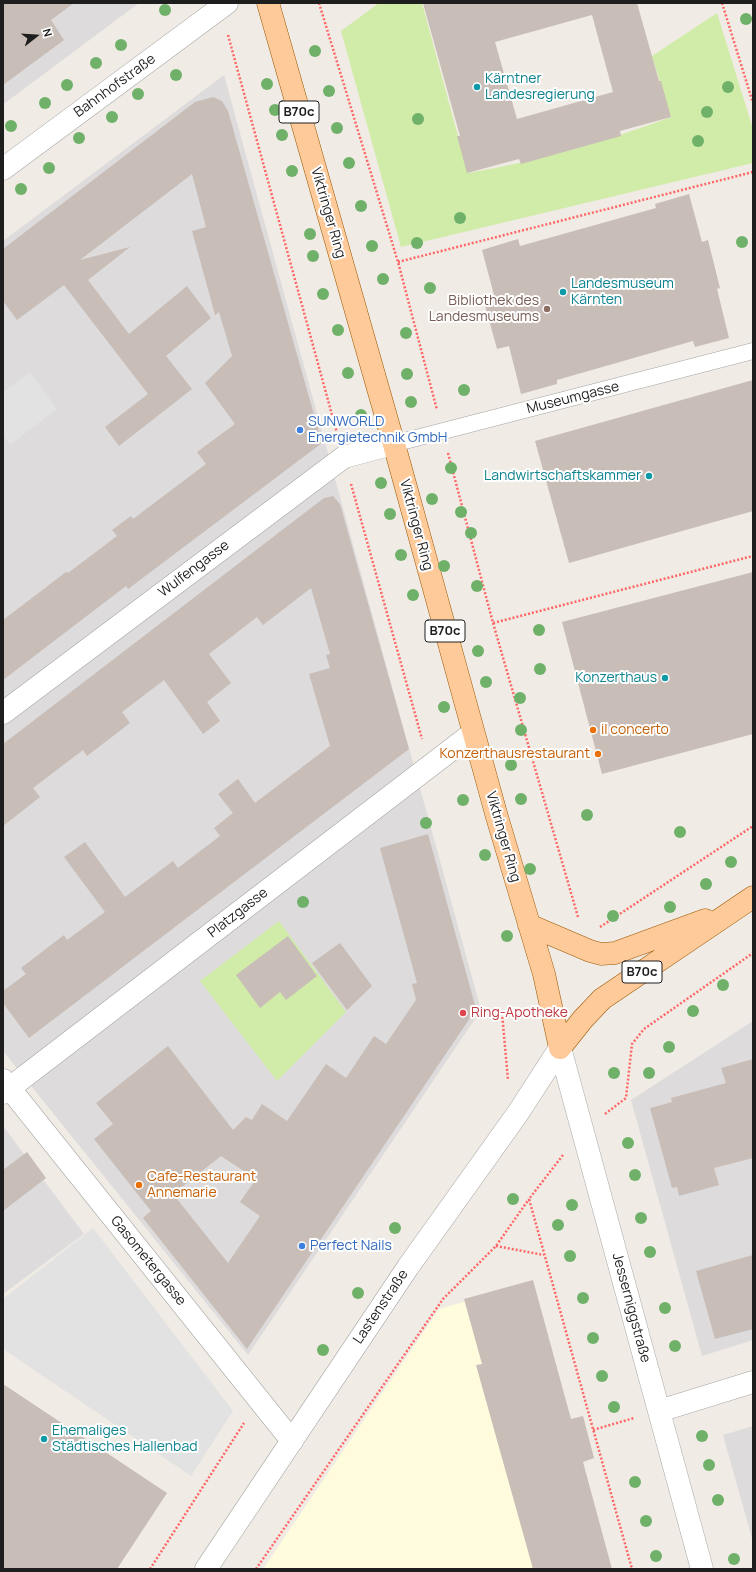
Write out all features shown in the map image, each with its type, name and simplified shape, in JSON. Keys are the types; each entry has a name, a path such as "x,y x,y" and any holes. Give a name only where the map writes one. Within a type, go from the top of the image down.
{"main road":[{"name":"Viktringer Ring","path":"268,3 473,733 544,974 560,1048"},
{"path":"529,925 601,954 615,953 744,903"},
{"name":"B70c","path":"560,1048 582,1019 602,999 744,903"}],"street":[{"name":"Bahnhofstraße","path":"3,169 227,3"},
{"name":"Wulfengasse","path":"3,712 344,457 393,444"},
{"name":"Platzgasse","path":"5,1087 473,733"},
{"name":"Lastenstraße","path":"206,1569 408,1266 518,1113 560,1048"},
{"name":"Jesserniggstraße","path":"560,1048 702,1569"},
{"name":"Gasometergasse","path":"5,1087 292,1442"},
{"path":"659,1410 753,1382"}],"lane":[{"name":"Museumgasse","path":"393,444 753,351"}],"path":[{"path":"319,3 398,262 493,623 578,918 584,922"},
{"path":"722,3 753,103"},
{"path":"234,54 430,766"},
{"path":"398,262 753,172"},
{"path":"493,623 753,556"},
{"path":"596,930 753,826"},
{"path":"612,1109 626,1098 632,1044 644,1029 753,953"},
{"path":"502,1013 508,1079 518,1113"},
{"path":"256,1569 443,1299 496,1246 539,1185"},
{"path":"529,1199 632,1569"},
{"path":"496,1246 544,1255"},
{"path":"150,1569 259,1400"},
{"path":"593,1430 659,1410"}],"shaded area":[{"path":"3,3 139,3 5,103 3,101"},
{"path":"224,75 481,1010 248,1355 3,1051 3,241"},
{"path":"30,372 57,409 10,445 3,436 3,392"},
{"path":"753,1021 753,1340 702,1356 631,1100"},
{"path":"3,1126 84,1234 3,1294"},
{"path":"93,1228 233,1411 191,1476 3,1349 3,1299"},
{"path":"530,1283 608,1569 263,1569 439,1309"},
{"path":"753,1426 753,1542 723,1435"}],"green space":[{"path":"379,3 422,3 468,173 546,157 621,135 671,117 652,56 717,13 753,129 753,163 401,247 341,31"},
{"path":"279,921 346,1012 277,1081 200,981"}],"building":[{"path":"3,3 74,3 51,20 64,40 3,85"},
{"name":"Kärntner Landesregierung","path":"423,3 637,3 659,81 661,81 671,117 620,131 621,136 521,164 519,159 467,173 457,136 460,136","holes":["592,15 613,92 517,119 495,42"]},
{"path":"213,97 222,101 228,111 322,443 128,589 126,586 3,680 3,620 66,572 68,573 117,536 112,530 131,516 133,519 206,464 197,452 235,424 205,383 232,356 219,312 215,315 192,231 206,227 192,174 80,260 130,247 88,280 129,334 187,286 211,318 166,356 192,389 119,446 105,427 148,394 64,285 17,320 3,301 3,249 195,102"},
{"name":"Landesmuseum Kärnten","path":"689,194 702,242 708,240 720,288 717,289 729,338 695,347 693,341 557,380 557,384 521,394 509,346 497,349 483,298 494,295 482,250 518,239 520,246 656,208 655,204"},
{"name":"Landwirtschaftskammer","path":"753,380 753,511 569,563 535,441"},
{"path":"333,496 340,504 409,749 29,1038 3,1003 3,991 26,974 21,968 64,935 67,940 105,912 64,857 85,842 125,897 173,861 178,868 220,836 214,828 233,813 218,794 238,779 255,803 330,746 309,674 330,668 326,655 330,654 311,588 263,625 257,617 209,654 231,683 207,702 220,721 203,734 164,680 122,712 130,723 87,756 83,750 33,788 40,797 3,826 3,744 324,498"},
{"name":"Konzerthaus","path":"753,572 753,734 602,774 562,622"},
{"path":"428,834 476,1009 247,1349 143,1218 151,1211 94,1139 113,1124 96,1103 168,1046 233,1130 246,1117 252,1120 262,1104 287,1121 326,1064 346,1078 374,1036 386,1044 416,1000 412,984 417,983 380,848","holes":["221,1156 256,1179 240,1202 260,1216 228,1263 173,1194"]},
{"path":"288,936 317,976 286,1000 280,992 260,1008 236,975"},
{"path":"340,943 372,986 347,1010 312,963"},
{"path":"753,1059 753,1158 714,1168 719,1185 679,1196 677,1187 672,1188 650,1108 672,1102 671,1098 726,1083 721,1068"},
{"path":"27,1152 46,1178 3,1211 3,1170"},
{"path":"753,1255 753,1329 715,1339 696,1271"},
{"path":"533,1280 571,1419 583,1416 594,1458 583,1462 612,1569 533,1569 476,1365 482,1364 464,1299"},
{"name":"Ehemaliges Städtisches Hallenbad","path":"3,1384 167,1493 117,1569 3,1569"}],"place":[{"name":"Kärntner Landesregierung","path":"477,87"},
{"name":"Landesmuseum Kärnten","path":"563,292"},
{"name":"Bibliothek des Landesmuseums","path":"547,309"},
{"name":"SUNWORLD Energietechnik GmbH","path":"300,430"},
{"name":"Landwirtschaftskammer","path":"649,476"},
{"name":"Konzerthaus","path":"665,678"},
{"name":"il concerto","path":"593,730"},
{"name":"Konzerthausrestaurant","path":"598,754"},
{"name":"Ring-Apotheke","path":"463,1013"},
{"name":"Cafe-Restaurant Annemarie","path":"139,1185"},
{"name":"Perfect Nails","path":"302,1246"},
{"name":"Ehemaliges Städtisches Hallenbad","path":"44,1439"}]}
